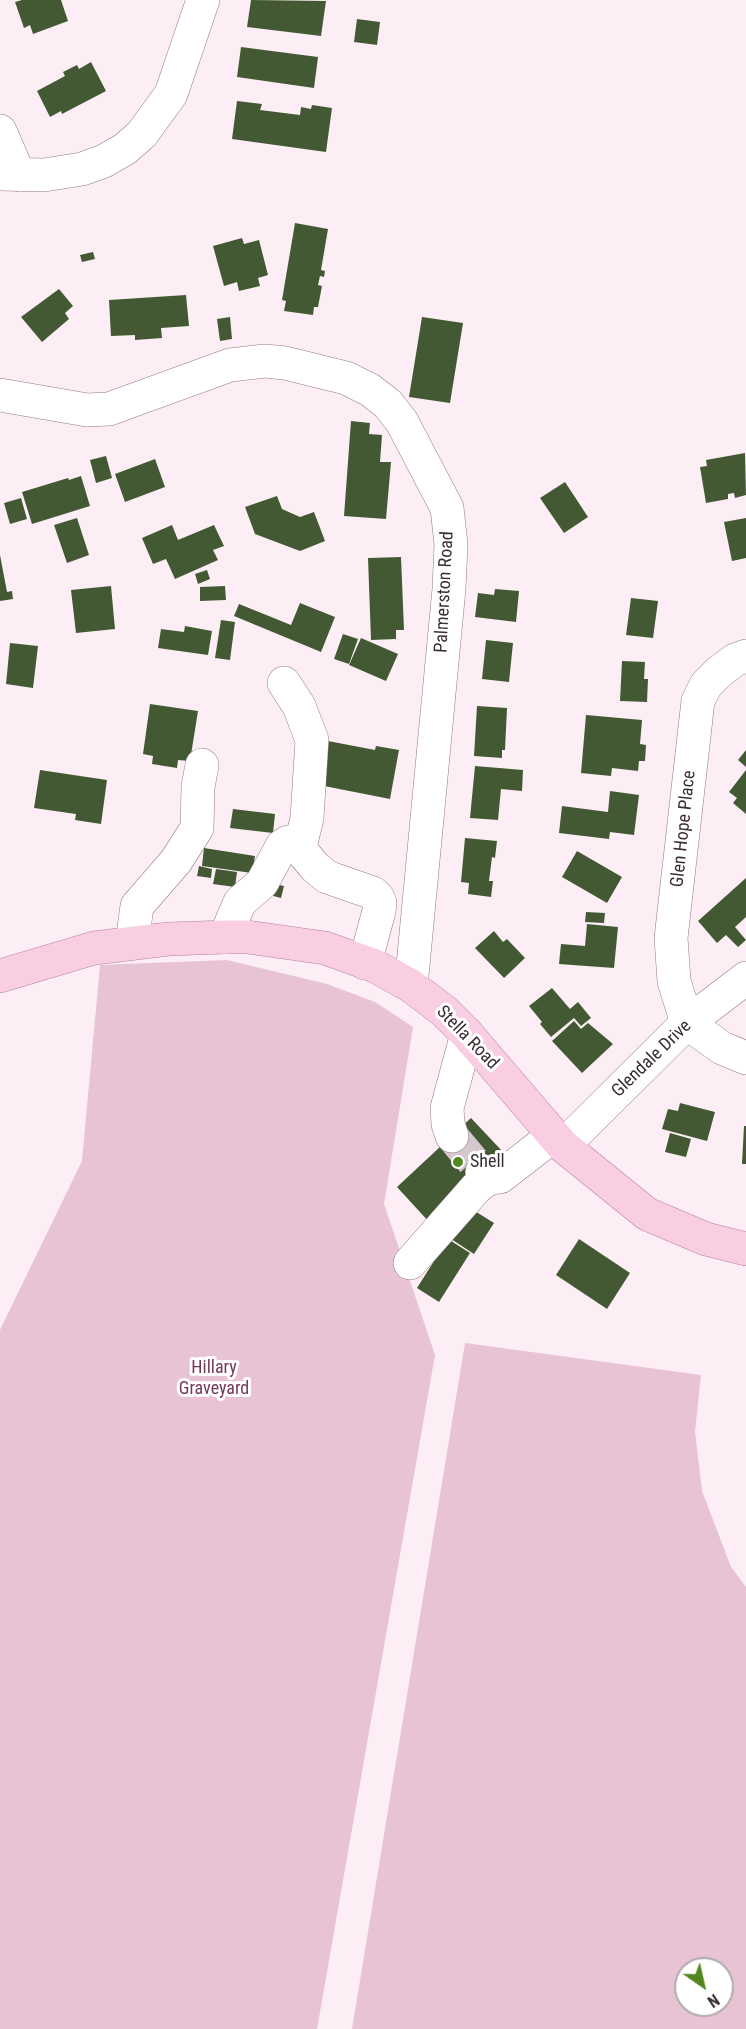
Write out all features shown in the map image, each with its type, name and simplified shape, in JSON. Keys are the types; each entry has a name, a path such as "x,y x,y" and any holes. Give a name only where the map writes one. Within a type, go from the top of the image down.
{"main road":[{"name":"Stella Road","path":"0,976 94,948 170,939 225,937 325,948 375,966 411,986 444,1011 467,1034 558,1141 647,1214 706,1239 746,1249"}],"street":[{"path":"0,131 9,174 44,175 82,169 118,153 142,134 171,94 203,0"},
{"name":"Palmerston Road","path":"0,395 87,410 109,409 221,367 265,361 285,363 346,378 370,390 388,404 402,422 447,508 451,544 449,589 411,986"},
{"name":"Glen Hope Place","path":"687,1023 675,981 671,938 698,701 706,685 719,672 735,660 746,656"},
{"path":"284,683 299,706 312,740 307,818 300,847"},
{"path":"132,944 137,906 176,861 196,828 198,786 202,765"},
{"path":"225,937 240,902 262,883 282,846 288,842 294,842 315,867 327,877 373,893 378,898 379,911 365,963"},
{"name":"Glendale Drive","path":"410,1263 487,1175 500,1177 558,1141 687,1023 746,978"},
{"path":"687,1023 722,1048 746,1058"},
{"path":"452,1136 448,1124 447,1108 467,1034"}],"green space":[{"name":"Hillary Graveyard","path":"227,960 327,984 375,1002 413,1027 384,1204 435,1355 317,2029 0,2029 0,1330 82,1161 100,965"},
{"path":"465,1343 701,1375 695,1432 702,1491 731,1567 746,1587 746,2029 352,2029"}],"building":[{"path":"61,0 68,21 33,34 30,25 24,28 15,2"},
{"path":"251,0 326,1 321,36 247,27"},
{"path":"357,19 380,22 377,45 354,42"},
{"path":"241,47 318,57 314,88 237,77"},
{"path":"91,62 106,91 62,114 61,111 50,117 37,91 65,76 63,72 77,65 79,69"},
{"path":"237,101 262,104 260,110 300,115 301,107 311,109 312,105 332,108 326,152 232,139"},
{"path":"295,223 328,229 321,270 325,271 324,277 320,276 318,285 322,286 318,307 314,307 313,315 284,311 286,301 282,300"},
{"path":"242,238 244,244 259,240 268,275 258,278 260,286 239,291 237,282 224,286 213,246"},
{"path":"93,252 95,259 82,262 80,255"},
{"path":"59,289 73,306 65,313 69,319 42,342 21,317"},
{"path":"186,295 189,326 161,328 162,338 135,340 135,335 111,336 109,300"},
{"path":"230,317 232,339 220,341 217,319"},
{"path":"422,317 463,323 450,403 409,397"},
{"path":"351,421 370,423 369,434 382,435 380,462 391,462 386,519 344,516"},
{"path":"745,453 746,495 735,498 734,493 728,494 728,499 706,503 700,467 707,466 706,460"},
{"path":"106,456 112,478 96,483 90,460"},
{"path":"155,459 165,487 125,502 115,474"},
{"path":"81,476 90,506 32,524 22,492"},
{"path":"565,482 588,517 564,533 540,498"},
{"path":"277,496 282,509 300,517 314,512 325,541 300,551 255,534 245,507"},
{"path":"21,498 27,519 10,524 4,503"},
{"path":"77,518 89,555 67,563 54,525"},
{"path":"746,518 746,558 732,561 724,522"},
{"path":"172,525 178,540 214,525 224,546 213,550 218,560 175,579 166,559 153,564 142,538"},
{"path":"0,555 7,592 12,591 13,599 0,601"},
{"path":"401,557 404,630 396,630 396,639 371,640 368,558"},
{"path":"207,570 210,579 198,584 195,574"},
{"path":"111,586 115,629 76,633 71,590"},
{"path":"225,586 226,600 200,601 200,587"},
{"path":"495,589 519,591 516,622 475,617 478,593 494,595"},
{"path":"631,598 658,601 653,638 626,635"},
{"path":"300,603 335,617 321,652 234,616 239,604 291,625"},
{"path":"221,620 235,622 230,660 215,658"},
{"path":"185,626 212,631 208,655 158,648 161,629 184,632"},
{"path":"343,634 358,639 349,664 334,659"},
{"path":"361,638 398,654 386,681 349,665"},
{"path":"486,640 513,643 509,682 482,679"},
{"path":"10,643 38,646 33,688 6,684"},
{"path":"622,661 645,662 644,679 648,679 647,702 620,701"},
{"path":"150,704 198,711 190,761 178,760 177,768 152,764 153,756 143,754"},
{"path":"477,706 507,708 505,750 502,750 502,758 474,756"},
{"path":"586,715 642,720 640,744 646,745 645,761 639,761 638,771 612,768 611,776 581,773"},
{"path":"328,741 375,750 376,746 399,750 390,799 319,785"},
{"path":"746,750 746,767 738,760"},
{"path":"475,766 523,770 522,791 501,789 498,820 470,818"},
{"path":"40,770 107,780 101,824 75,820 76,814 34,808"},
{"path":"746,770 746,814 733,803 737,798 729,792"},
{"path":"610,791 639,795 634,835 610,832 609,839 559,833 562,806 608,812"},
{"path":"233,809 275,814 273,833 230,828"},
{"path":"465,838 497,841 489,881 493,881 491,897 468,894 469,883 461,882"},
{"path":"204,848 255,856 252,873 202,866"},
{"path":"577,851 622,877 607,903 562,877"},
{"path":"199,866 212,869 211,878 197,876"},
{"path":"216,869 237,872 235,887 213,884"},
{"path":"746,878 746,917 735,927 746,940 738,947 726,935 717,943 698,921"},
{"path":"269,883 284,886 281,898 266,894"},
{"path":"586,912 605,913 604,923 585,922"},
{"path":"587,924 618,927 614,968 559,964 561,944 585,946"},
{"path":"494,931 503,942 507,939 525,958 504,978 475,948"},
{"path":"552,988 570,1009 578,1002 591,1018 581,1026 574,1018 551,1037 529,1006"},
{"path":"574,1021 581,1029 588,1023 613,1044 582,1073 552,1041"},
{"path":"680,1103 715,1112 707,1141 662,1129 668,1109 678,1111"},
{"name":"Shell","path":"471,1118 503,1152 455,1196 430,1223 397,1187"},
{"path":"744,1126 746,1126 746,1164 742,1164"},
{"path":"670,1133 691,1139 686,1157 665,1152"},
{"path":"465,1205 494,1223 474,1254 445,1235"},
{"path":"448,1239 470,1253 439,1302 417,1288"},
{"path":"579,1239 630,1273 607,1309 556,1275"}],"tunnel":[{"path":"452,1136 482,1172"}],"place":[{"name":"Shell","path":"458,1162"}]}
